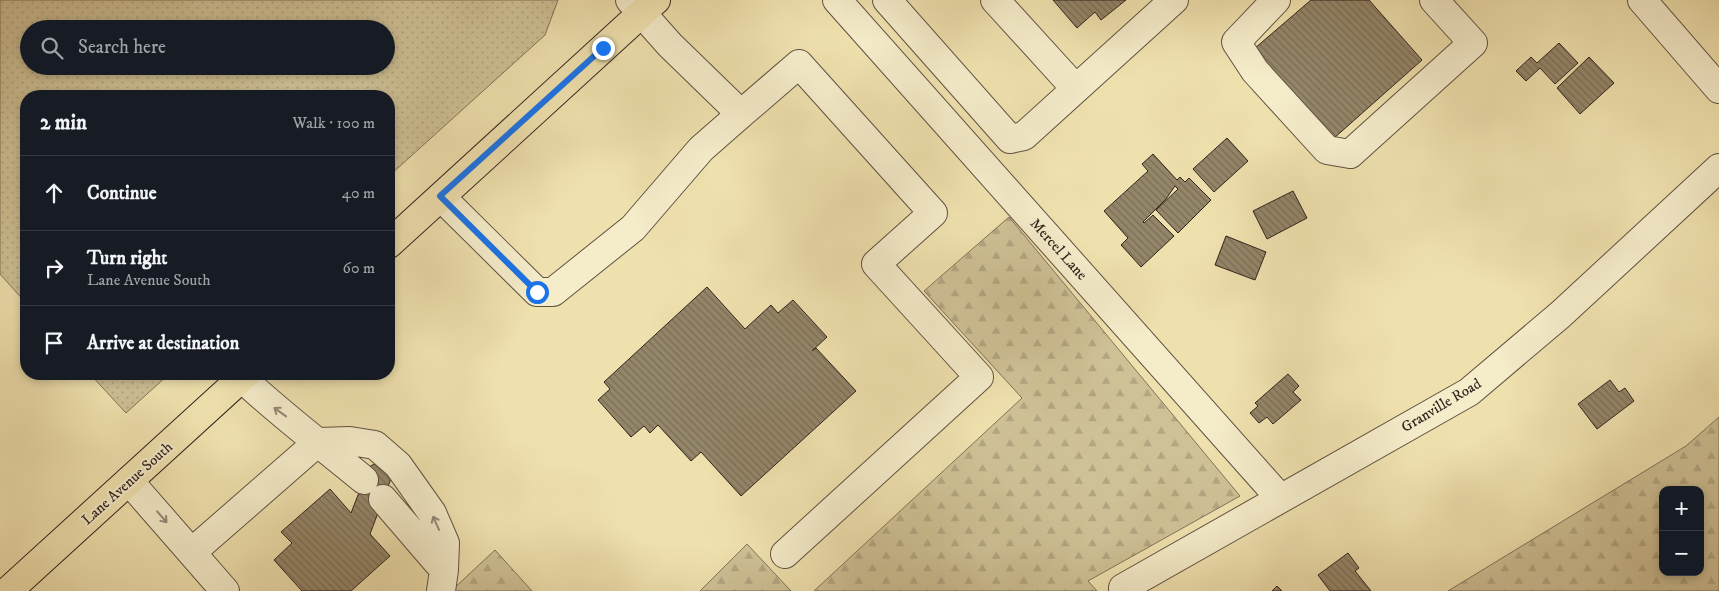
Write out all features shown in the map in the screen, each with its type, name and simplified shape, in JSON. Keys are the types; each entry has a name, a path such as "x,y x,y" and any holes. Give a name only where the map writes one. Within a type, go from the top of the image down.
{"main road":[{"path":"395,238 642,5"},
{"name":"Lane Avenue South","path":"8,591 240,380"}],"street":[{"name":"Mercel Lane","path":"837,0 1280,498"},
{"path":"887,0 1010,139 1024,136 1174,0"},
{"path":"995,0 1076,89"},
{"path":"1276,0 1236,42 1254,71 1327,150 1350,154 1473,43 1434,0"},
{"path":"1642,0 1719,89"},
{"path":"642,5 670,45 741,114"},
{"path":"440,196 537,292 553,292 633,228 701,149 741,114 799,64 806,71 933,213 876,264 979,376 785,554"},
{"name":"Granville Road","path":"1123,588 1469,392 1560,315 1719,168"},
{"path":"248,380 273,407 364,480"},
{"path":"192,552 318,442 350,441 375,446 398,466 432,513 446,543 442,580"},
{"path":"129,481 225,591"},
{"path":"383,499 442,580"}],"green space":[{"path":"0,0 558,0 545,35 395,171 395,90 20,90 20,296 0,274"},
{"path":"1009,217 1240,496 1088,581 1097,591 814,591 1022,398 924,291"},
{"path":"96,380 162,380 126,413"},
{"path":"1719,417 1719,591 1448,591 1686,446"},
{"path":"747,544 791,591 700,591"},
{"path":"495,550 532,591 451,591"}],"building":[{"path":"1053,0 1126,0 1101,20 1095,12 1077,28"},
{"path":"1311,0 1369,0 1422,60 1333,139 1254,49"},
{"path":"1559,43 1578,63 1555,84 1540,68 1526,81 1516,71 1531,57 1537,63"},
{"path":"1589,57 1614,83 1580,114 1557,88"},
{"path":"1227,138 1248,161 1214,192 1193,169"},
{"path":"1153,154 1177,180 1180,177 1185,182 1189,178 1211,200 1178,233 1156,210 1178,189 1175,186 1166,199 1143,222 1153,215 1174,236 1141,267 1121,245 1128,238 1104,211 1148,171 1142,164"},
{"path":"1293,191 1307,218 1267,239 1253,211"},
{"path":"1226,236 1266,252 1255,280 1215,265"},
{"path":"707,287 745,329 771,305 778,313 793,300 827,337 812,351 816,348 856,391 741,496 701,452 691,461 658,425 650,433 644,426 631,437 598,400 610,389 604,382"},
{"path":"1288,374 1299,386 1293,392 1301,400 1273,424 1267,417 1259,423 1250,413 1258,406 1255,403"},
{"path":"1610,380 1619,392 1625,388 1634,401 1597,429 1578,404"},
{"path":"376,463 384,472 392,476 370,534 390,556 351,591 302,591 274,560 292,543 281,532 330,489 351,513 369,467"},
{"path":"1348,553 1359,568 1355,571 1371,591 1330,591 1318,575"},
{"path":"1277,586 1282,591 1272,591"}],"route":[{"path":"537,292 440,196 603,48"}]}
